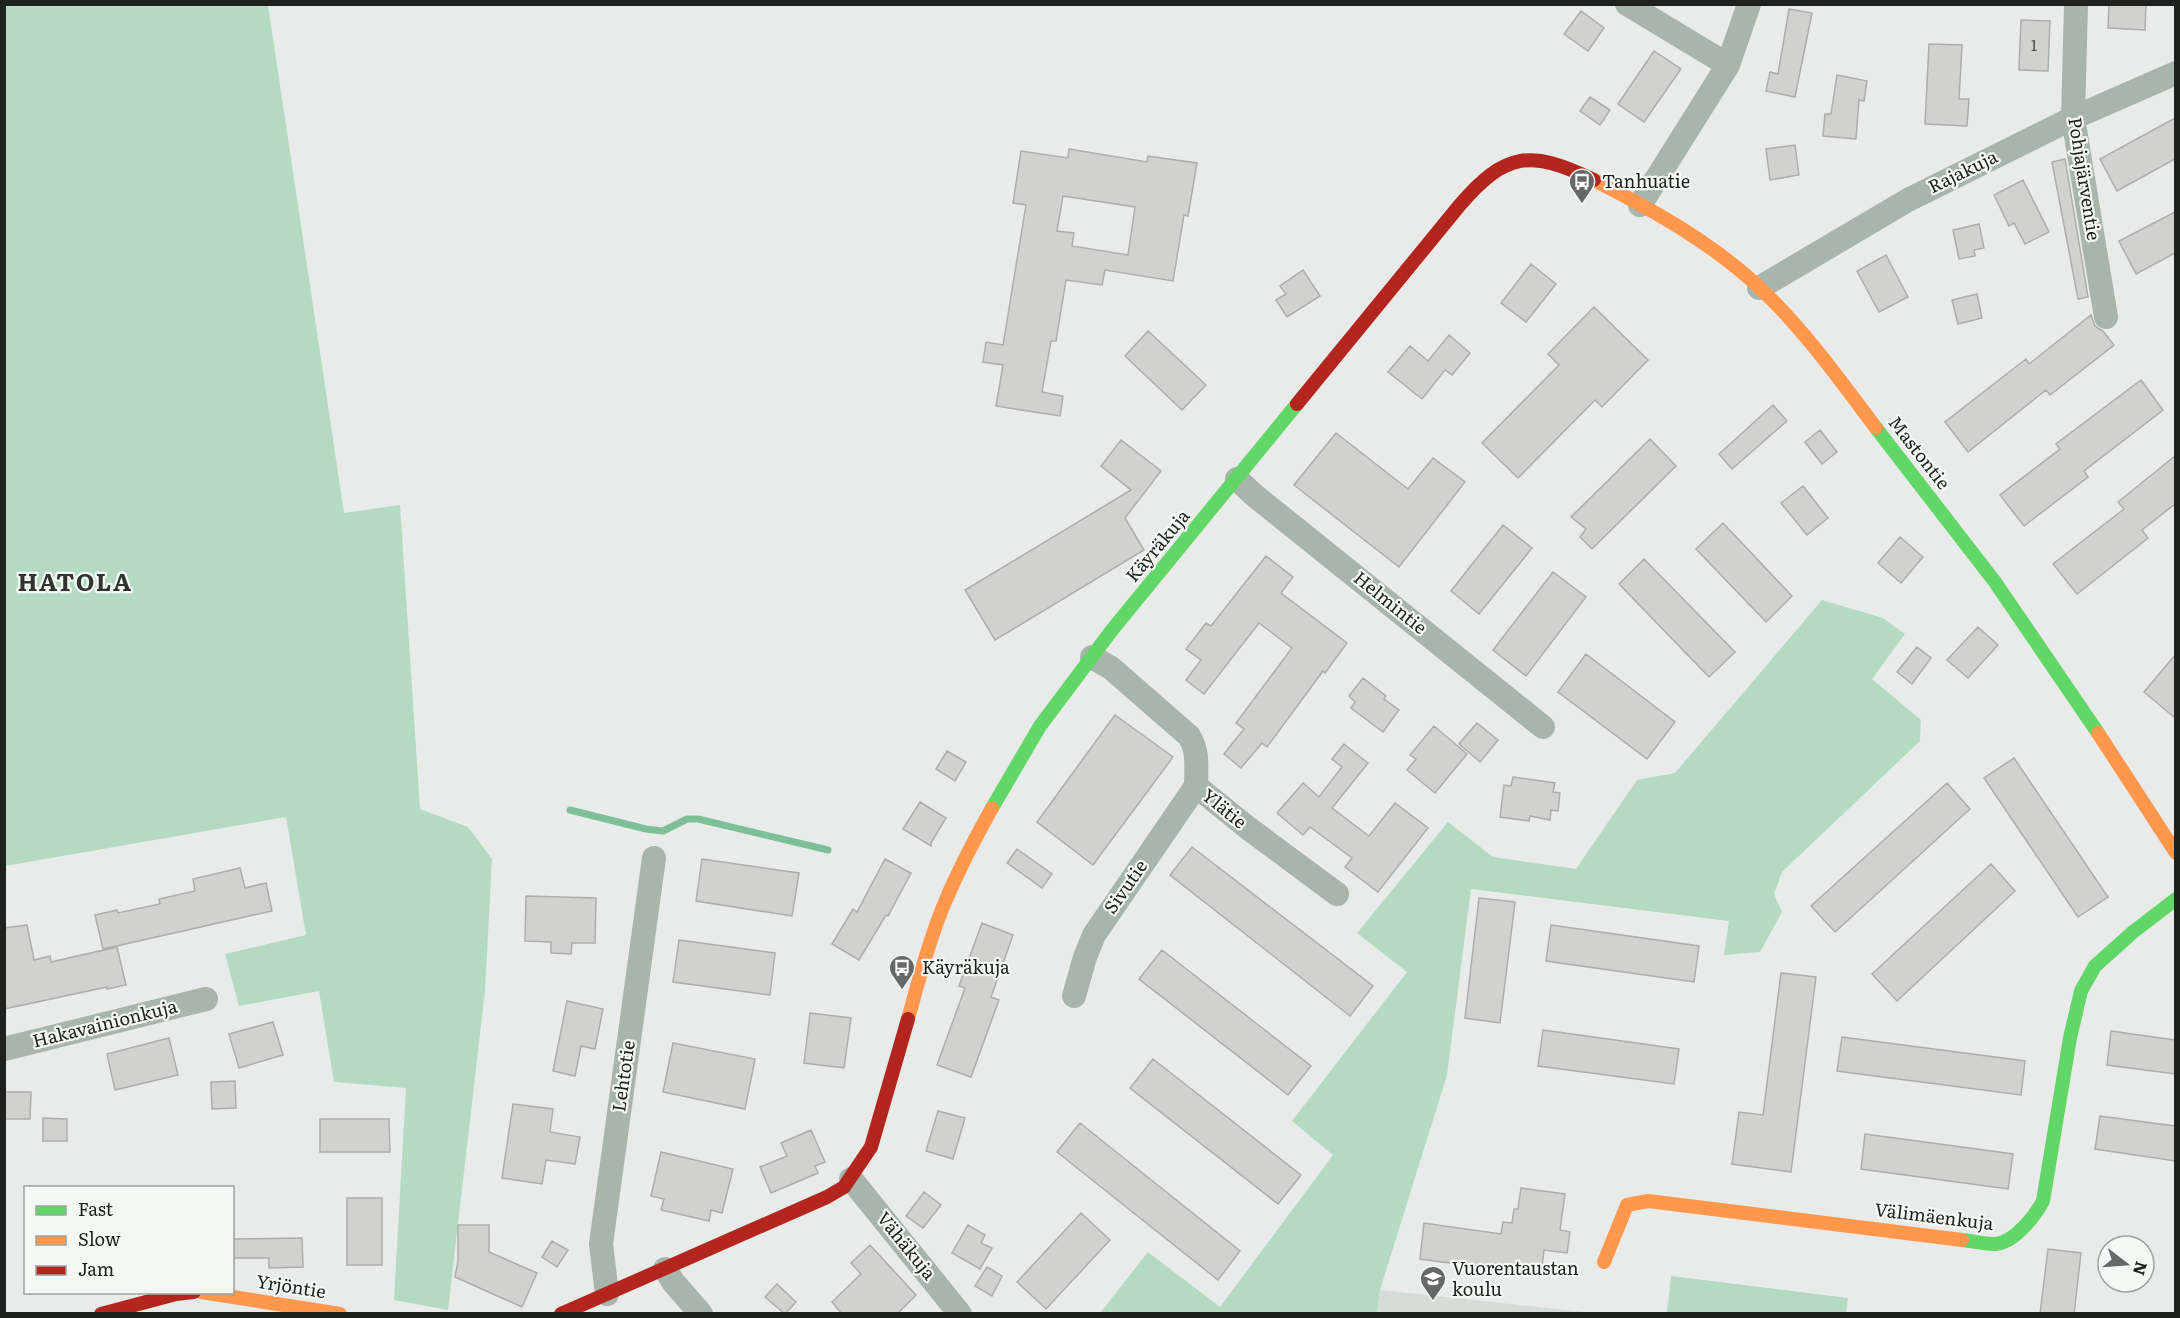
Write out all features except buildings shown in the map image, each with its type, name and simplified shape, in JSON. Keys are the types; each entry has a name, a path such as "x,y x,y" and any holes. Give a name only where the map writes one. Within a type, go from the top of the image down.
{"street":[{"path":"1627,4 1728,64"},
{"path":"1640,205 1728,64 1749,4"},
{"name":"Pohjajärventie","path":"2076,4 2073,118 2106,316"},
{"name":"Rajakuja","path":"1759,288 1908,200 2073,118 2175,73"},
{"name":"Käyräkuja","path":"561,1314 827,1197 852,1179 871,1147 929,945 955,878 1017,762 1040,726 1092,657 1472,193 1489,176 1509,163 1531,159 1550,162"},
{"name":"Mastontie","path":"1550,162 1602,184 1640,205 1727,261 1786,315 1995,581 2175,853"},
{"name":"Helmintie","path":"1237,479 1544,727"},
{"name":"Ylätie","path":"1092,657 1111,668 1189,736 1197,758 1196,786 1337,894"},
{"name":"Sivutie","path":"1074,996 1094,935 1196,786"},
{"name":"Lehtotie","path":"607,1294 601,1244 654,858"},
{"name":"Välimäenkuja","path":"1604,1262 1627,1205 1648,1201 1997,1244 2008,1239 2032,1219 2043,1202 2070,1038 2078,1000 2086,979 2095,966 2175,899"},
{"name":"Hakavainionkuja","path":"4,1049 206,999"},
{"name":"Vähäkuja","path":"852,1179 960,1314"},
{"path":"665,1269 700,1314"},
{"path":"100,1314 176,1294"},
{"name":"Yrjöntie","path":"208,1294 340,1314"}],"shaded area":[{"name":"Vuorentaustan koulu","path":"1380,1290 1593,1313 1377,1314"}],"green space":[{"path":"5,4 268,5 344,513 400,505 420,809 468,827 492,859 485,991 448,1310 394,1300 406,1088 334,1082 319,991 239,1006 225,954 306,935 286,817 5,866"},
{"path":"1822,600 1883,618 1905,634 1872,679 1921,720 1920,741 1782,872 1774,894 1782,912 1760,952 1724,955 1729,921 1471,889 1447,1075 1380,1290 1377,1313 1100,1313 1148,1252 1220,1307 1333,1155 1292,1121 1407,972 1357,933 1448,822 1493,857 1576,869 1637,780 1675,773"},
{"path":"1671,1276 1848,1298 1846,1313 1667,1313"}],"waterway":[{"path":"570,810 663,831 687,819 698,819 828,850"}],"traffic: fast":[{"path":"992,808 1040,726 1112,630 1297,404"},
{"path":"1876,428 1995,582 2098,733"},
{"path":"1962,1240 1995,1244 2009,1239 2023,1228 2043,1201 2070,1038 2081,991 2095,966 2133,932 2176,899"}],"traffic: slow":[{"path":"1594,180 1682,229 1743,273 1778,306 1807,339 1876,428"},
{"path":"2098,733 2176,853"},
{"path":"908,1019 941,912 952,885 992,808"},
{"path":"1604,1262 1627,1205 1648,1201 1962,1240"},
{"path":"214,1294 340,1314"}],"traffic: jam":[{"path":"1297,404 1459,206 1490,175 1505,166 1520,161 1535,160 1552,163 1594,180"},
{"path":"561,1314 827,1197 844,1187 871,1147 908,1019"},
{"path":"101,1314 176,1294"}],"place":[{"name":"Tanhuatie","path":"1582,205"},
{"name":"Käyräkuja","path":"902,991"},
{"name":"Vuorentaustan koulu","path":"1433,1302"}],"district":[{"name":"HATOLA","path":"75,583"}]}
